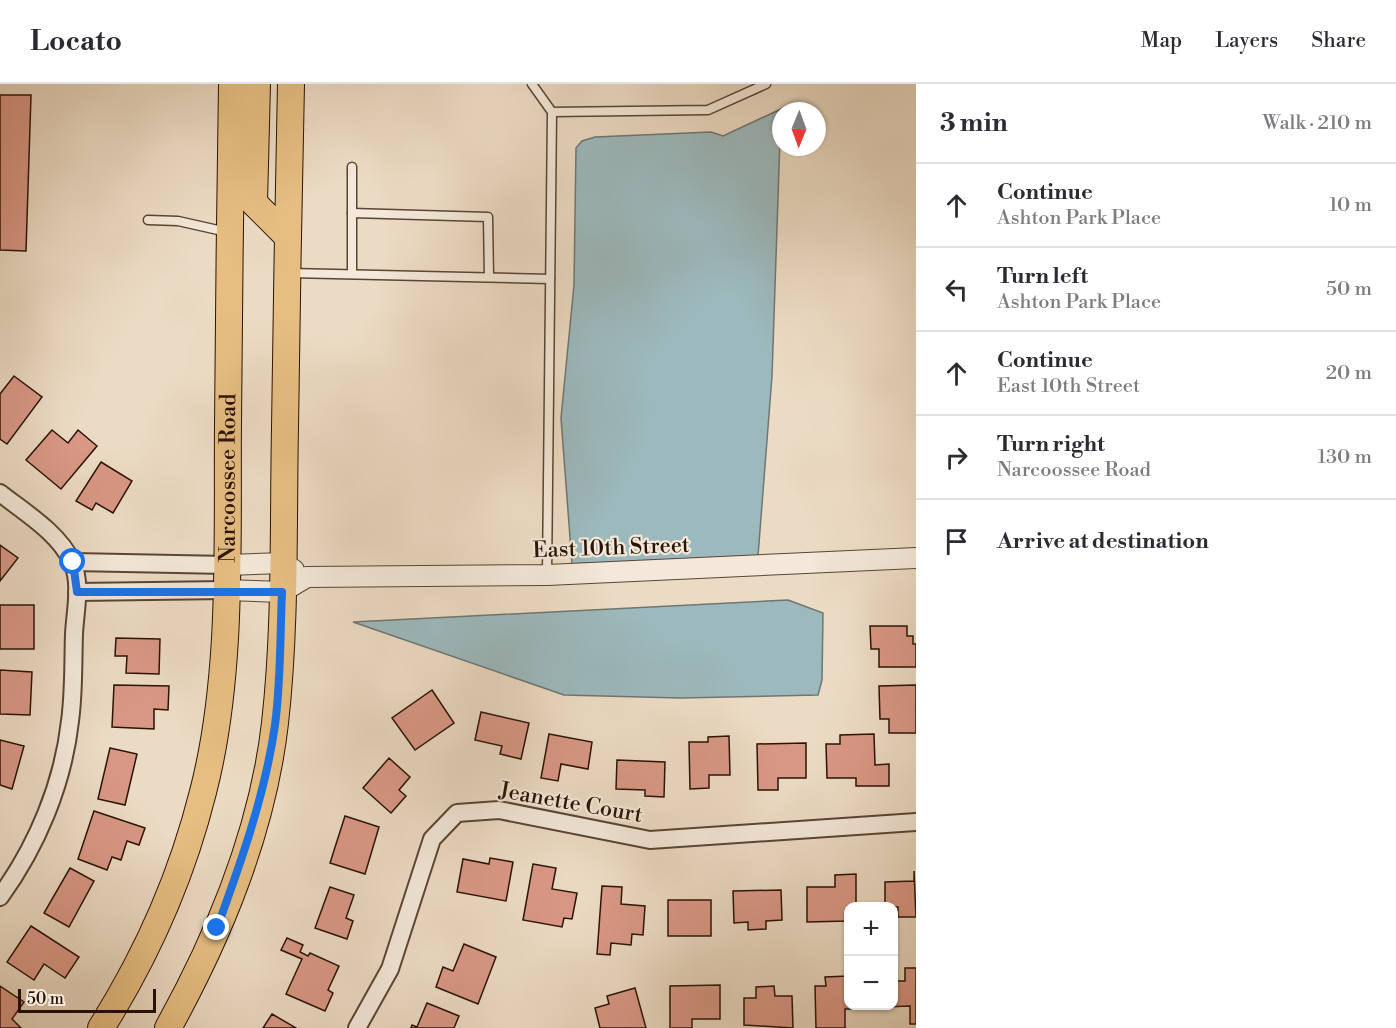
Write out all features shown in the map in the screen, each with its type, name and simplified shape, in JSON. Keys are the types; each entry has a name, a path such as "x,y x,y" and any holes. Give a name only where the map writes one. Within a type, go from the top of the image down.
{"main road":[{"name":"Narcoossee Road","path":"101,1028 129,984 171,894 203,791 216,722 227,565 232,84"},
{"path":"257,84 254,203 288,237"},
{"path":"168,1028 191,986 217,928 242,860 258,805 275,726 283,563 291,84"}],"street":[{"path":"0,493 52,535 73,562 77,592 70,722 59,778 44,820 19,871 0,897"},
{"name":"East 10th Street","path":"307,577 547,575 916,558"},
{"path":"73,562 227,565 283,563 307,577 282,592 226,590 77,592"},
{"name":"Jeanette Court","path":"357,1028 390,969 432,839 457,813 498,810 650,840 916,822"}],"lane":[{"path":"531,84 552,112 547,575"},
{"path":"552,112 708,110 766,84"},
{"path":"352,167 352,274"},
{"path":"352,213 488,217 489,277"},
{"path":"148,220 178,221 229,233"},
{"path":"287,273 550,279"}],"water":[{"path":"772,113 772,156 779,156 772,376 758,556 572,564 561,418 574,285 576,148 582,141 595,137 711,132 723,136"},
{"path":"788,600 823,613 822,680 818,695 680,698 564,695 353,622"}],"building":[{"path":"0,95 31,95 26,251 0,250"},
{"path":"14,376 42,397 7,444 0,439 0,394"},
{"path":"52,430 68,443 78,430 97,446 61,489 26,460"},
{"path":"101,462 132,481 113,513 96,503 92,510 76,501"},
{"path":"0,545 18,558 0,581"},
{"path":"0,605 34,605 34,649 0,649"},
{"path":"870,626 907,626 907,636 913,636 913,644 916,644 916,667 879,667 879,649 871,649"},
{"path":"116,638 160,639 159,674 126,673 127,656 115,656"},
{"path":"0,670 32,672 30,715 0,714"},
{"path":"114,685 169,686 168,710 154,709 154,729 112,727"},
{"path":"916,685 916,733 889,733 889,719 880,719 879,686"},
{"path":"432,690 454,723 415,750 392,718"},
{"path":"481,712 529,723 521,759 500,754 502,746 475,740"},
{"path":"549,734 592,742 588,769 561,764 558,781 541,778"},
{"path":"874,734 875,765 889,764 889,786 856,786 856,778 827,778 826,744 840,744 840,735"},
{"path":"729,736 730,775 709,775 709,788 690,789 689,742 708,742 708,737"},
{"path":"0,740 24,746 12,789 0,785"},
{"path":"806,743 806,778 778,778 778,790 758,790 757,744"},
{"path":"110,748 137,754 125,805 98,799"},
{"path":"389,758 410,777 399,790 406,796 391,813 363,788"},
{"path":"617,760 665,762 664,797 645,796 645,790 616,789"},
{"path":"94,811 145,828 139,845 127,841 121,860 112,857 107,870 78,859"},
{"path":"345,816 379,827 365,874 330,863"},
{"path":"490,858 513,862 506,901 457,892 463,859 489,864"},
{"path":"533,864 556,868 552,889 577,893 572,919 564,918 562,927 523,920"},
{"path":"70,868 94,881 69,927 44,913"},
{"path":"914,871 916,917 898,917 898,902 885,902 885,882 914,881"},
{"path":"856,874 856,902 844,902 844,921 807,922 807,887 835,887 835,875"},
{"path":"602,886 622,887 621,904 645,906 643,935 632,934 631,945 611,943 610,955 597,954"},
{"path":"330,887 354,895 346,918 353,921 347,939 315,928"},
{"path":"781,890 782,920 766,921 766,929 748,930 748,922 734,923 733,891"},
{"path":"668,900 711,900 711,936 668,936"},
{"path":"31,926 79,957 65,978 44,964 34,980 7,962"},
{"path":"287,938 303,945 300,952 308,956 310,953 339,966 328,990 333,993 325,1011 286,994 302,959 281,950"},
{"path":"464,944 496,957 478,1004 436,987 443,967 453,971"},
{"path":"905,968 916,968 916,1024 910,1024 910,1006 898,1006 898,981 905,981"},
{"path":"844,976 845,1028 816,1028 815,986 826,986 825,977"},
{"path":"720,985 720,1019 692,1019 692,1028 670,1028 670,986"},
{"path":"0,986 24,1002 12,1019 21,1028 0,1028"},
{"path":"774,986 775,996 792,996 793,1028 744,1025 744,998 756,998 756,987"},
{"path":"635,988 646,1028 600,1028 595,1008 609,1004 607,996"},
{"path":"427,1003 459,1016 454,1028 411,1028 412,1025 417,1027"},
{"path":"272,1014 296,1028 263,1028"}],"route":[{"path":"73,562 77,592 202,590 282,592 275,726 258,805 242,860 217,928"}]}
